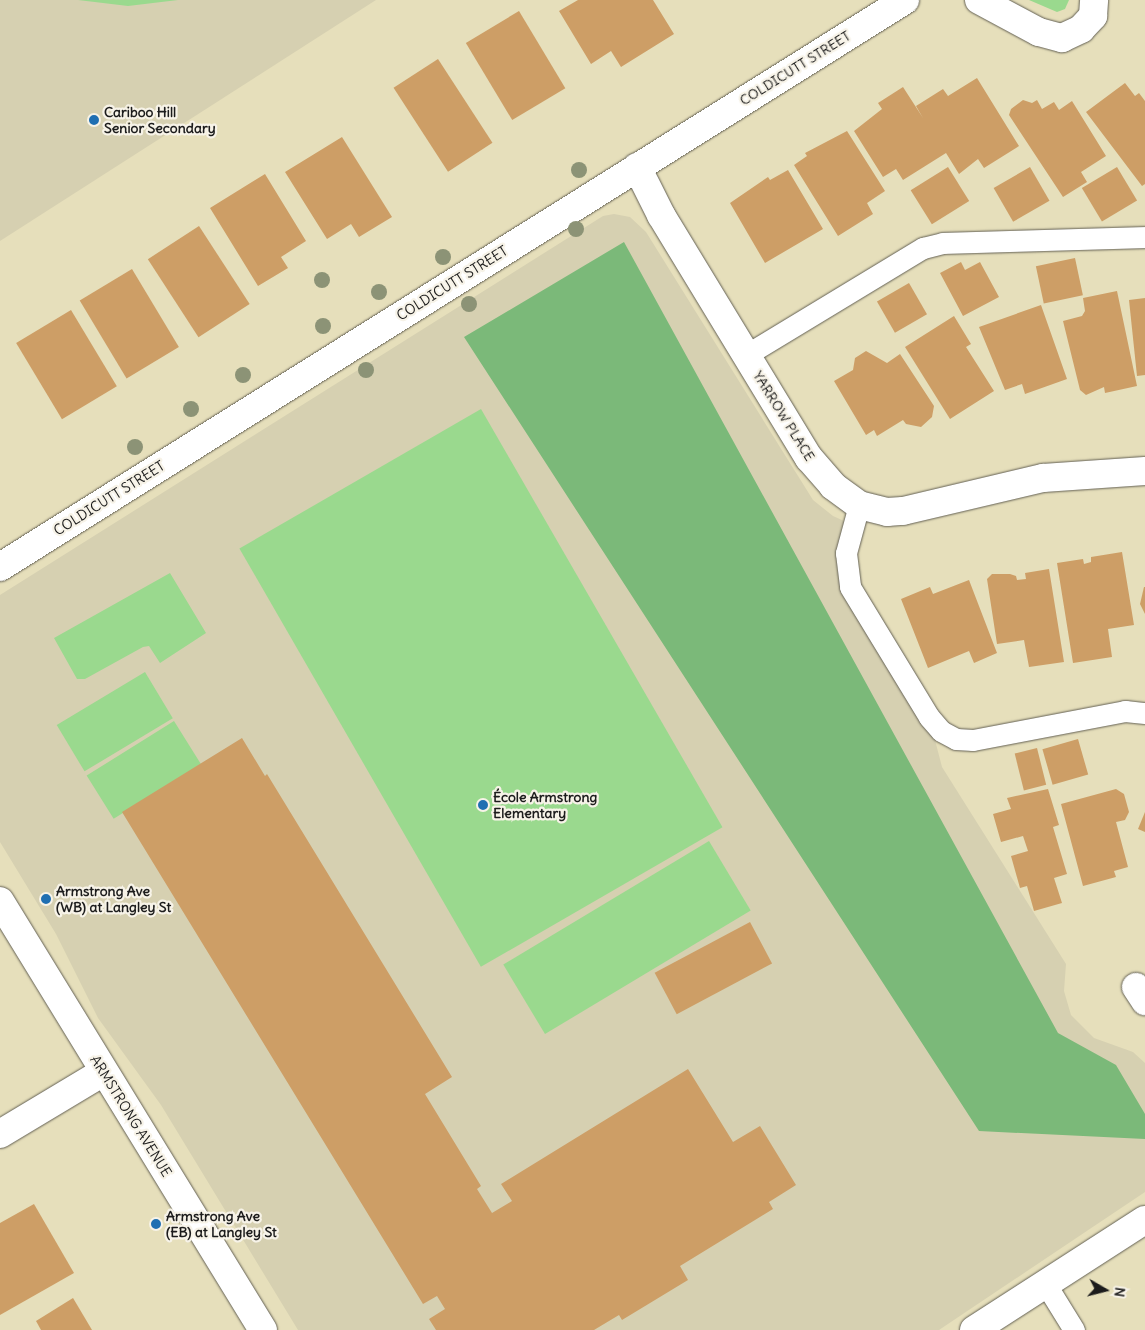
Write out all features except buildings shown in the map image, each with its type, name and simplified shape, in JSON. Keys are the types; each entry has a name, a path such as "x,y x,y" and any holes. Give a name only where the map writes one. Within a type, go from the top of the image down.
{"street":[{"name":"COLDICUTT STREET","path":"0,567 905,0"},
{"path":"979,0 1038,32 1062,38 1081,29 1093,16 1094,0"},
{"name":"YARROW PLACE","path":"637,167 661,215 809,458 833,486 859,505 887,512 903,511 1043,478 1145,471"},
{"name":"ARMSTRONG AVENUE","path":"0,901 103,1072 263,1330"},
{"path":"0,1134 103,1072"},
{"path":"974,1330 1145,1220"}],"lane":[{"path":"746,355 923,248 943,243 1145,237"},
{"path":"859,505 846,553 850,587 929,717 942,731 956,738 973,740 1125,711 1145,713"},
{"path":"1045,1283 1074,1330"}],"shaded area":[{"name":"Cariboo Hill Senior Secondary","path":"0,0 376,0 0,241"},
{"name":"École Armstrong Elementary","path":"614,214 630,217 646,232 813,500 833,516 853,525 846,568 929,717 942,767 1066,964 1064,991 1071,1015 1094,1038 1133,1052 1145,1063 1145,1192 939,1330 298,1330 161,1105 98,1018 56,934 0,842 0,595 603,216"}],"green space":[{"path":"78,0 178,0 128,6"},
{"path":"1029,0 1069,0 1065,9 1057,12"},
{"path":"624,242 1058,1033 1116,1065 1145,1114 1145,1139 979,1131 464,337"},
{"path":"481,409 722,827 481,967 239,548"},
{"path":"170,573 206,633 160,663 149,646 143,647 85,679 77,679 54,638"},
{"path":"145,672 173,718 85,771 57,725"},
{"path":"174,721 201,764 114,819 87,776"},
{"path":"709,841 751,910 545,1034 503,965"}],"place":[{"name":"Cariboo Hill Senior Secondary","path":"94,120"},
{"name":"École Armstrong Elementary","path":"483,805"},
{"name":"Armstrong Ave (WB) at Langley St","path":"46,899"},
{"name":"Armstrong Ave (EB) at Langley St","path":"156,1224"}]}
